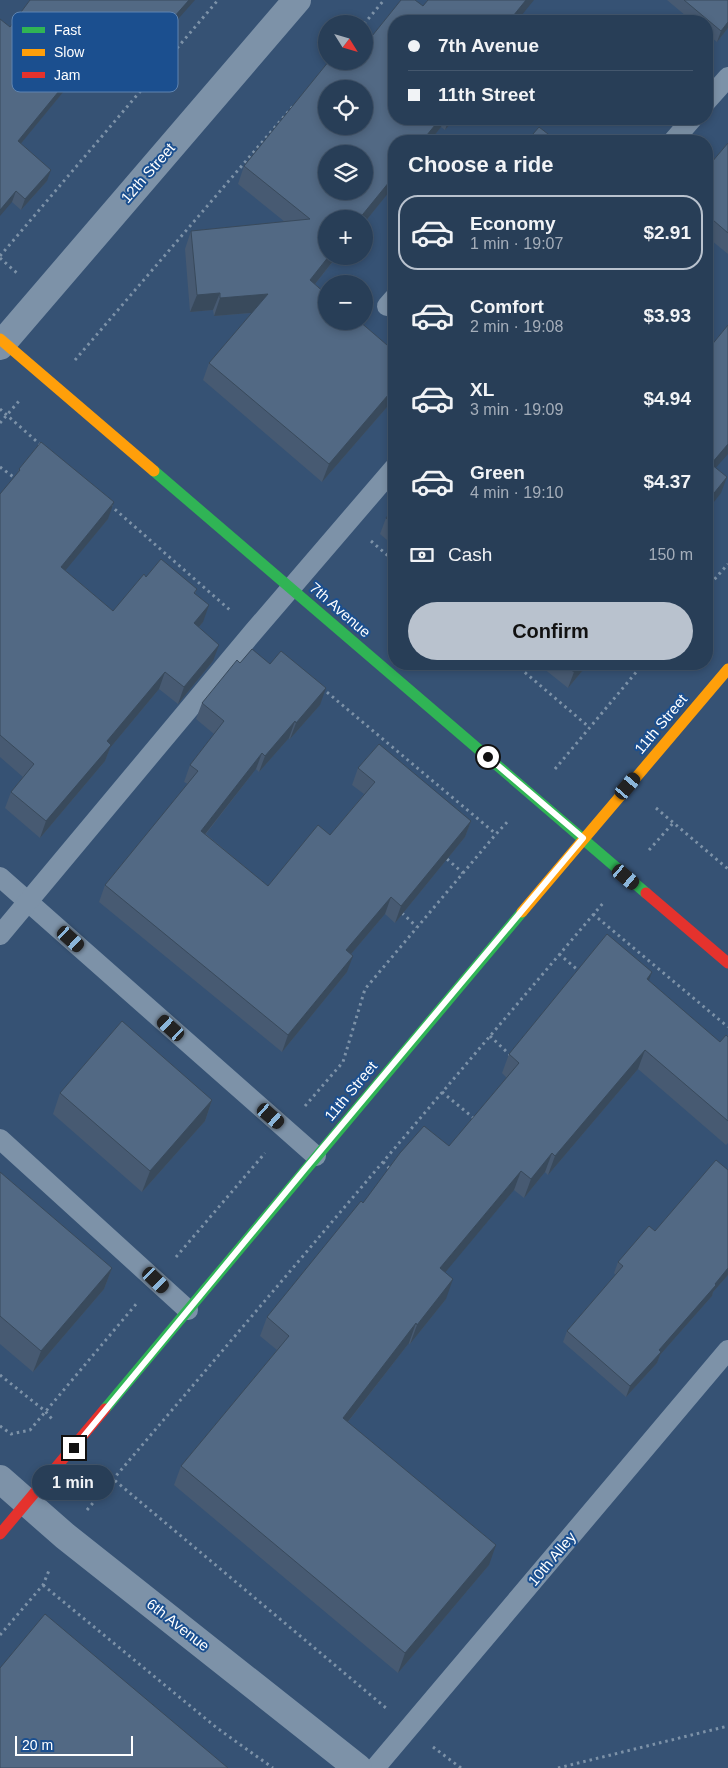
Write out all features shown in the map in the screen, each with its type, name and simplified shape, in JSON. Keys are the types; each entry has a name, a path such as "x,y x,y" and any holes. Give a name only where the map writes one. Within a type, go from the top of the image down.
{"street":[{"name":"12th Street","path":"1,343 297,0"},
{"name":"7th Avenue","path":"1,343 53,385 728,963"},
{"name":"11th Street","path":"0,1534 74,1448 583,838 728,669"},
{"name":"6th Avenue","path":"0,1479 65,1536 358,1768"}],"lane":[{"path":"713,94 728,77"},
{"path":"678,135 687,125"},
{"path":"0,935 388,475"},
{"path":"0,877 316,1156"},
{"path":"0,1139 188,1310"},
{"name":"10th Alley","path":"375,1768 728,1350"}],"path":[{"path":"178,47 218,0"},
{"path":"372,15 384,0"},
{"path":"0,256 140,92"},
{"path":"53,385 299,99"},
{"path":"0,467 18,480"},
{"path":"713,581 728,564"},
{"path":"522,670 590,727"},
{"path":"533,796 638,670"},
{"path":"674,822 728,868"},
{"path":"447,859 463,873"},
{"path":"0,1635 43,1585 65,1536 626,877"},
{"path":"402,913 417,927"},
{"path":"593,914 728,1027"},
{"path":"559,954 582,974"},
{"path":"490,1036 514,1059"},
{"path":"442,1092 478,1122"},
{"path":"383,1162 393,1173"},
{"path":"0,1375 45,1411 74,1448 114,1479 409,1728 461,1768"},
{"path":"43,1585 218,1728 272,1768"},
{"path":"558,1768 728,1726"}],"building":[{"path":"30,0 189,0 178,12 21,12"},
{"path":"401,0 415,0 423,6 428,0 526,0 514,15 389,15"},
{"path":"684,0 728,0 728,22 721,31 713,24 713,15 702,15"},
{"path":"388,16 388,125 435,125 427,135 388,135 388,183 366,210 318,210 318,265 322,265 310,280 318,287 318,330 370,330 388,346 388,395 329,464 209,363 268,294 220,298 220,293 197,295 191,231 310,219 244,166 322,70 373,70 373,35"},
{"path":"0,19 10,27 12,24 12,92 58,92 18,141 51,170 25,199 16,191 0,210"},
{"path":"539,127 549,135 532,135"},
{"path":"728,143 728,233 713,220 713,161"},
{"path":"728,325 728,444 713,462 713,343"},
{"path":"41,442 114,502 61,567 113,611 144,574 146,577 161,559 197,589 194,593 209,605 194,623 219,645 184,687 165,672 107,741 111,745 46,821 11,792 34,764 0,735 0,494"},
{"path":"713,466 727,477 713,494"},
{"path":"252,649 270,664 281,651 326,688 265,756 262,753 201,831 268,886 318,825 330,835 375,782 358,768 379,744 471,821 401,906 391,897 346,950 353,956 288,1035 105,885 198,771 190,765 224,721 202,703 237,660 240,663"},
{"path":"607,934 652,972 647,979 720,1042 726,1035 728,1037 728,1121 645,1050 555,1156 552,1153 531,1179 521,1171 440,1268 453,1279 417,1325 416,1323 343,1418 496,1545 405,1653 181,1466 289,1336 267,1317 361,1201 363,1203 400,1153 424,1126 449,1146 519,1063 509,1054"},
{"path":"122,1021 212,1100 150,1171 60,1093"},
{"path":"716,1160 728,1170 728,1268 716,1285 659,1350 661,1352 630,1386 567,1331 623,1266 618,1262 649,1226 655,1231"},
{"path":"0,1172 112,1268 41,1351 0,1316"},
{"path":"45,1614 228,1768 0,1768 0,1668"}],"traffic: fast":[{"path":"154,471 646,893"},
{"path":"105,1409 522,912"}],"traffic: slow":[{"path":"0,339 154,471"},
{"path":"522,912 728,669"}],"traffic: jam":[{"path":"646,893 728,963"},
{"path":"0,1534 105,1409"}],"route":[{"path":"74,1448 304,1170 583,838 488,757"}]}
